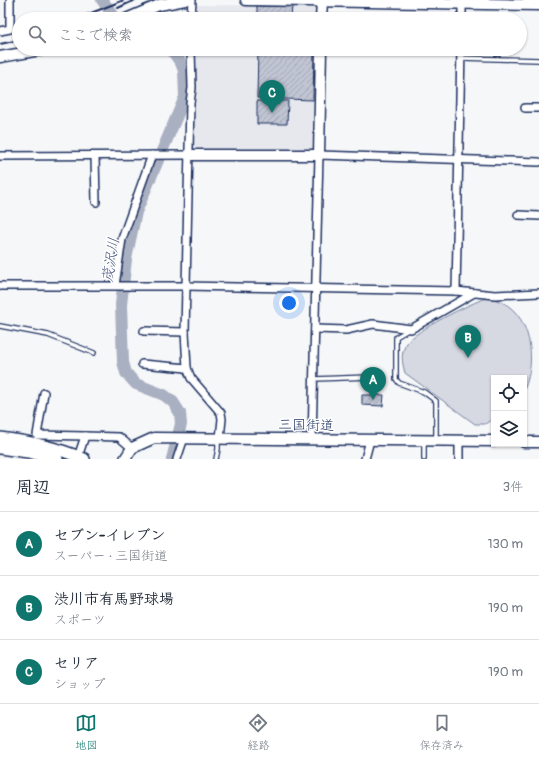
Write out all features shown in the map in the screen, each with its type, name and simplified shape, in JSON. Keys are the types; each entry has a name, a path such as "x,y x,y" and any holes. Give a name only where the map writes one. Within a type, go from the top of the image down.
{"main road":[{"path":"0,438 38,443 81,458"},
{"path":"0,448 28,452 57,459"}],"street":[{"path":"0,31 10,30 10,0"},
{"path":"142,12 159,5 185,0"},
{"path":"192,0 192,12"},
{"path":"246,0 462,2 539,5"},
{"path":"322,1 322,12"},
{"path":"0,57 12,55"},
{"path":"191,56 192,88 185,332 187,368 194,382 221,413 222,419 219,438"},
{"path":"312,440 321,56"},
{"path":"456,290 461,58"},
{"path":"525,108 539,108"},
{"path":"116,285 122,239 152,155"},
{"path":"0,156 319,155 539,162"},
{"path":"95,156 96,202"},
{"path":"518,215 539,216"},
{"path":"0,286 127,285 456,290 494,295 539,293"},
{"path":"315,330 346,330 373,324 411,329 475,293"},
{"path":"144,331 185,332"},
{"path":"142,364 187,368"},
{"path":"44,393 37,435 119,437 132,448 125,459"},
{"path":"81,458 86,436"},
{"name":"三国街道","path":"132,448 154,438 491,441"},
{"path":"177,459 179,438"},
{"path":"364,459 370,440"},
{"path":"459,440 459,459"},
{"path":"527,442 539,442"}],"lane":[{"path":"461,58 539,60"},
{"path":"0,326 48,335 94,353"},
{"path":"411,329 396,337 396,379 399,382 424,392 436,401 436,440"},
{"path":"314,379 370,377"},
{"path":"216,459 219,438"},
{"path":"424,440 424,459"}],"shaded area":[{"path":"194,5 320,6 320,12 194,12"},
{"path":"193,56 319,56 317,152 191,153"},
{"path":"486,298 501,301 512,309 521,320 527,333 530,347 530,362 527,380 527,375 491,375 491,420 485,424 475,424 405,373 402,361 403,350 412,338 431,325"}],"building":[{"path":"257,6 292,6 292,12 257,12"},
{"path":"258,56 314,56 313,100 257,98"},
{"path":"257,101 288,101 287,124 257,124"},
{"path":"362,395 384,395 383,406 362,405"}],"waterway":[{"name":"茂沢川","path":"102,0 111,12"},
{"name":"茂沢川","path":"172,459 181,424 180,413 173,402 164,395 136,384 126,373 123,362 121,305 126,259 136,212 185,97 184,71 176,56"}],"railway":[{"path":"94,12 124,0"},
{"path":"118,8 135,0"},
{"path":"0,44 12,41"}],"place":[{"name":"セリア","path":"272,113"},
{"name":"渋川市有馬野球場","path":"468,358"},
{"name":"セブン-イレブン","path":"373,400"}]}
